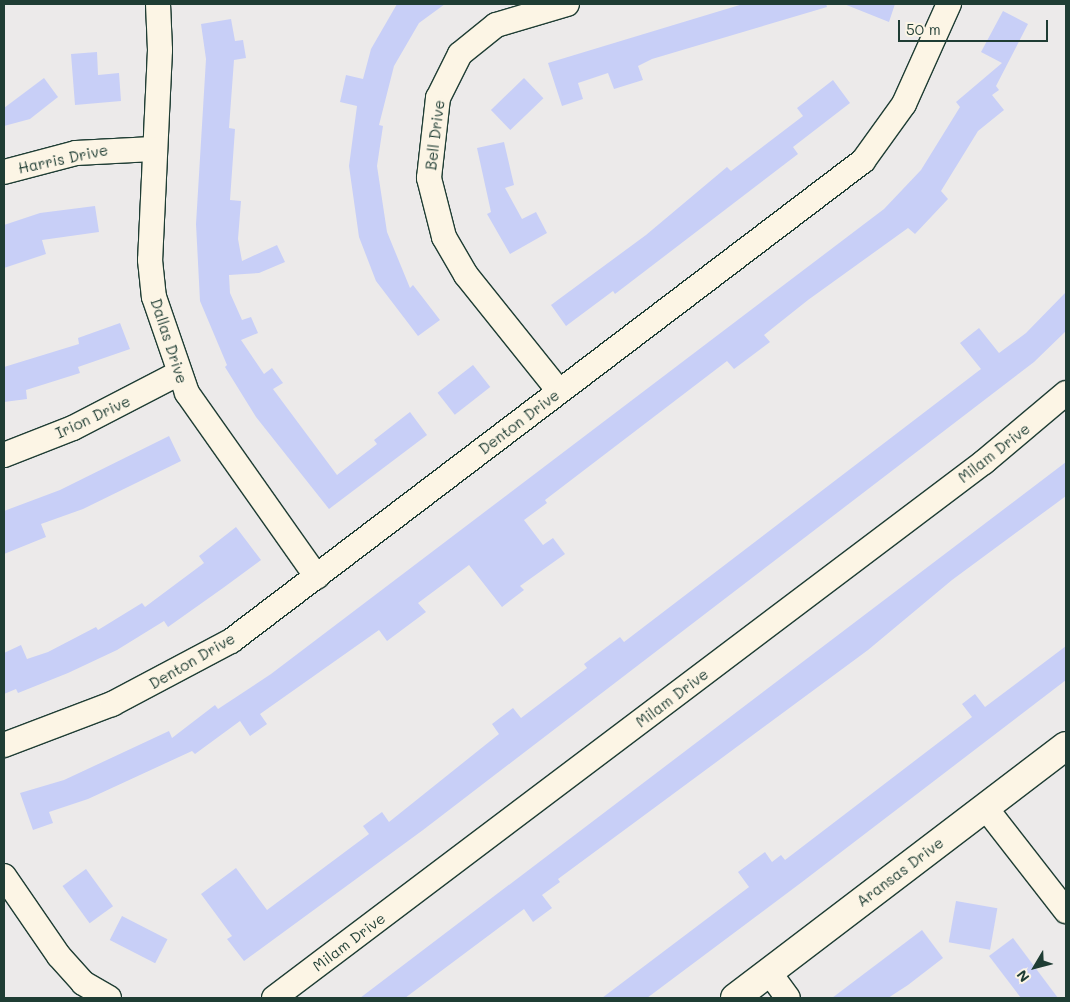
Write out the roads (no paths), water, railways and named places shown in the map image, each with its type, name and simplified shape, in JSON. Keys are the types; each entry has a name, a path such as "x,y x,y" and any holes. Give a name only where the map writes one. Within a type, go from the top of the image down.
{"street":[{"name":"Dallas Drive","path":"158,4 160,50 153,149 150,260 154,297 187,393 317,577"},
{"name":"Bell Drive","path":"559,391 466,275 444,237 430,178 438,98 460,54 496,25 568,4"},
{"name":"Denton Drive","path":"4,745 112,704 174,674 231,641 863,161 904,104 949,4"},
{"name":"Harris Drive","path":"4,172 76,153 153,149"},
{"name":"Irion Drive","path":"4,455 73,428 180,373"},
{"name":"Milam Drive","path":"274,998 984,462 1066,393"},
{"name":"Aransas Drive","path":"734,998 1066,746"},
{"path":"985,807 1066,911"},
{"path":"4,876 59,956 83,983 109,998"},
{"path":"769,972 788,998"}]}
